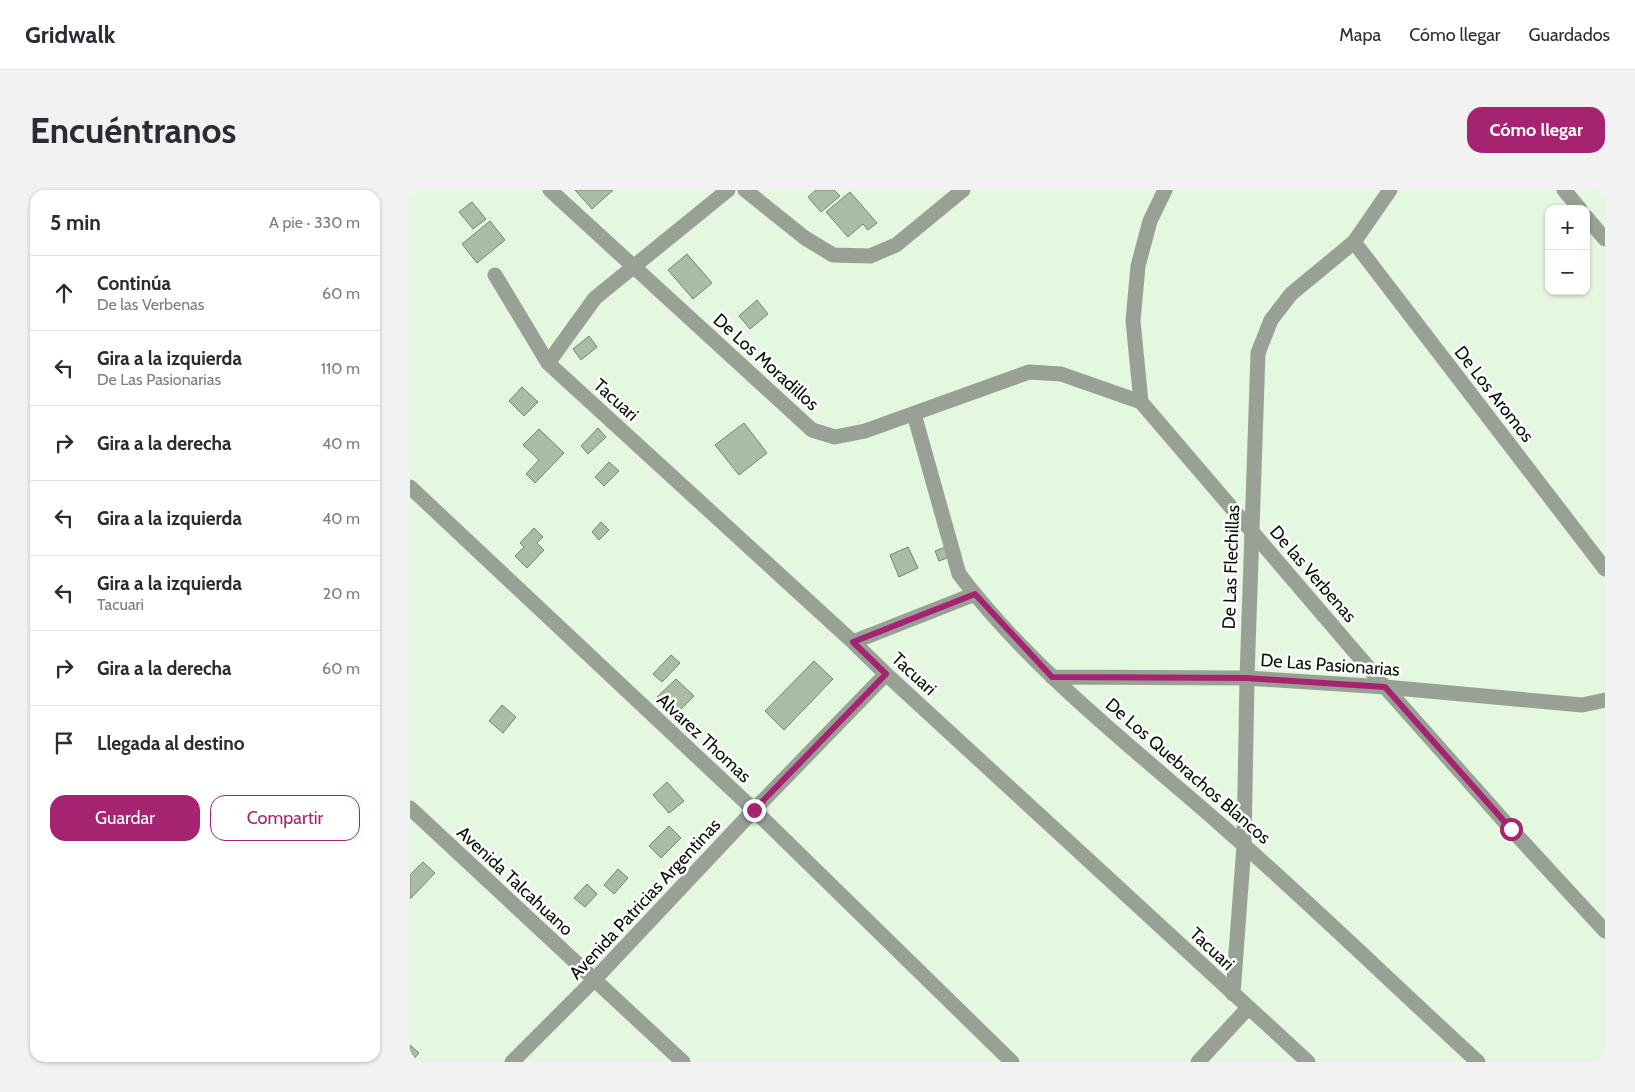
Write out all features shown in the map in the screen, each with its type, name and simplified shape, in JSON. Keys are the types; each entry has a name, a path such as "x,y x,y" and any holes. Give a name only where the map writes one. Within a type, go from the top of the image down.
{"street":[{"name":"De Los Moradillos","path":"550,190 812,430 835,437 865,431 1029,372 1061,374 1141,402"},
{"path":"548,363 595,298 728,190"},
{"path":"745,190 805,238 833,255 870,256 896,245 963,190"},
{"path":"1141,402 1133,321 1138,266 1150,221 1165,190"},
{"name":"De Las Flechillas","path":"1234,994 1244,845 1246,678 1258,353 1271,320 1291,294 1354,242 1390,190"},
{"path":"1564,190 1577,205"},
{"path":"1590,222 1605,239"},
{"name":"De Los Aromos","path":"1354,242 1605,569"},
{"name":"Tacuari","path":"495,275 548,363 1308,1062"},
{"name":"De las Verbenas","path":"1141,402 1385,687 1511,829 1605,931"},
{"name":"De Los Quebrachos Blancos","path":"914,414 959,574 975,594 1052,677 1244,845 1478,1062"},
{"name":"Alvarez Thomas","path":"410,487 754,810 1012,1062"},
{"path":"853,642 975,594"},
{"name":"Avenida Patricias Argentinas","path":"512,1062 594,980 754,810 886,674"},
{"name":"De Las Pasionarias","path":"1052,677 1246,678 1385,687 1582,704 1605,700"},
{"name":"Avenida Talcahuano","path":"410,808 683,1062"},
{"path":"1198,1062 1248,1008"}],"building":[{"path":"575,190 613,190 592,209"},
{"path":"816,190 834,190 840,196 821,212 808,197"},
{"path":"850,192 877,223 868,230 863,224 848,237 826,212"},
{"path":"472,202 486,219 473,229 459,212"},
{"path":"490,221 505,240 477,263 462,244"},
{"path":"687,254 712,283 693,299 668,270"},
{"path":"757,300 768,314 750,329 739,316"},
{"path":"589,336 597,347 581,360 573,349"},
{"path":"522,387 538,402 524,416 509,401"},
{"path":"744,423 767,453 739,475 715,445"},
{"path":"598,428 606,437 588,454 581,446"},
{"path":"539,429 564,453 535,483 526,474 539,460 523,445"},
{"path":"609,462 619,471 604,486 595,477"},
{"path":"601,522 609,530 599,540 592,532"},
{"path":"534,528 543,537 537,543 544,550 527,568 515,556 524,547 520,543"},
{"path":"948,546 952,556 939,561 935,551"},
{"path":"908,547 918,568 899,577 890,555"},
{"path":"671,655 680,663 662,682 653,674"},
{"path":"814,661 833,679 784,730 765,711"},
{"path":"676,679 694,696 675,715 657,697"},
{"path":"502,705 516,717 503,733 489,721"},
{"path":"667,782 684,801 669,813 653,795"},
{"path":"669,826 681,838 661,858 649,846"},
{"path":"423,862 435,873 410,899 410,875"},
{"path":"618,869 628,878 614,894 604,885"},
{"path":"587,884 597,894 585,907 574,898"},
{"path":"410,1045 419,1053 411,1062 410,1062"}],"route":[{"path":"754,810 886,674 853,642 975,594 1052,677 1246,678 1385,687 1511,829"}]}
